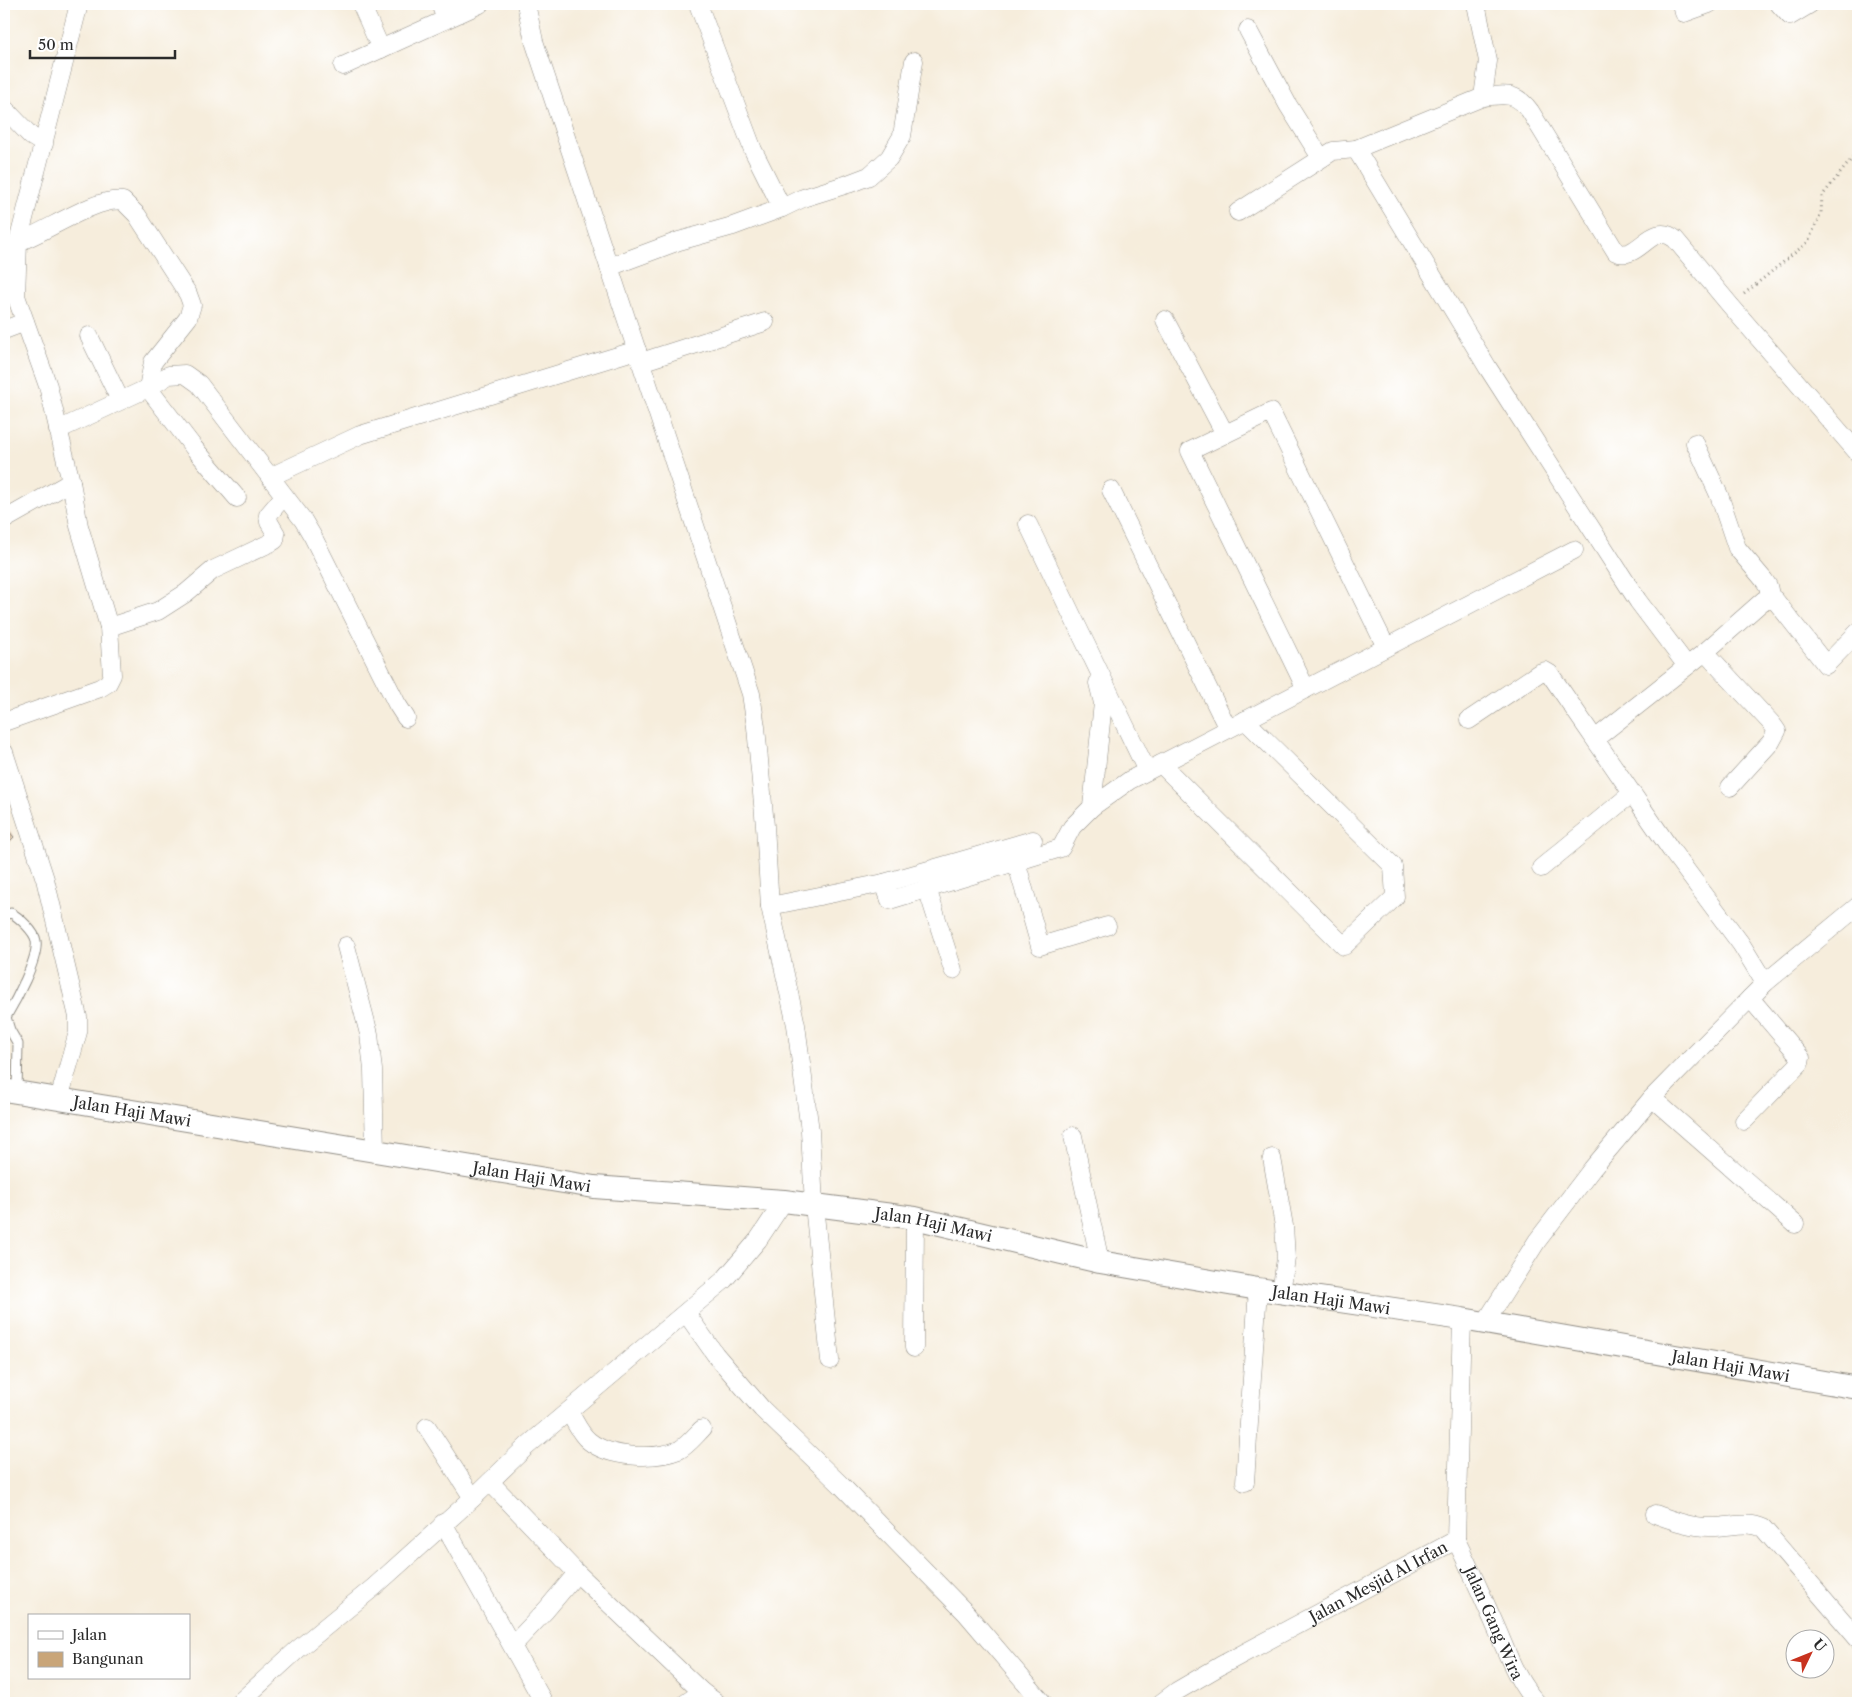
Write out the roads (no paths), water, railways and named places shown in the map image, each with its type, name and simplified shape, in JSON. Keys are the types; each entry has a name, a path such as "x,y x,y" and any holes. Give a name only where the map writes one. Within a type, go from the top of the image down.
{"street":[{"path":"4,722 100,688 108,683 112,675 109,628 79,526 71,482 48,386 16,296 18,242 79,4"},
{"path":"361,4 381,49"},
{"path":"344,66 381,49 443,11 480,4"},
{"path":"526,4 534,41 751,694 766,826 770,906 796,1025 810,1131 814,1205 830,1360"},
{"path":"698,4 753,150 782,208"},
{"path":"1476,4 1488,61 1483,97"},
{"path":"1682,4 1684,13 1709,4"},
{"path":"1779,4 1790,16 1810,4"},
{"path":"1248,30 1288,105 1322,158"},
{"path":"609,267 679,241 733,226 803,198 869,176 889,158 902,136 914,61"},
{"path":"1238,212 1333,151 1356,149 1483,97 1500,94 1518,98 1524,102 1616,252 1623,255 1627,254 1654,235 1660,233 1670,235 1858,453"},
{"path":"4,108 31,136 44,144"},
{"path":"1356,149 1488,368 1638,601 1686,666"},
{"path":"18,242 30,238 96,205 111,201 123,201 137,215 188,294 192,305 188,318 153,362 148,388 194,448 237,498"},
{"path":"1165,320 1225,434"},
{"path":"4,330 25,322"},
{"path":"270,477 360,435 766,322"},
{"path":"89,336 120,400"},
{"path":"58,430 148,388 169,375 185,374 192,377 303,520 318,545 397,704 406,718"},
{"path":"1306,689 1190,451 1271,412 1386,648"},
{"path":"1695,443 1719,495 1737,548 1768,586 1770,599"},
{"path":"4,520 71,482"},
{"path":"1111,490 1228,729"},
{"path":"109,628 158,610 186,593 213,570 275,540 276,534 269,522 268,515 284,496"},
{"path":"1028,524 1092,656 1154,767 1344,946 1395,897 1393,866 1245,720"},
{"path":"884,883 890,900 1061,848 1072,827 1092,807 1130,780 1574,550"},
{"path":"1595,739 1706,652 1764,600 1775,600 1826,665 1858,632"},
{"path":"1706,652 1777,731 1771,742 1730,787"},
{"path":"1092,656 1103,703 1092,807"},
{"path":"1469,720 1538,673 1545,672 1550,674 1631,794 1695,884 1741,944 1765,983"},
{"path":"4,752 45,879 78,1017 78,1032 60,1099"},
{"path":"1541,868 1631,794"},
{"path":"770,906 884,883 1033,840"},
{"path":"1016,862 1040,946 1107,926"},
{"path":"928,888 953,970"},
{"path":"1485,1323 1536,1241 1598,1162 1652,1098 1765,983 1858,906"},
{"path":"346,946 369,1034 373,1070 375,1151"},
{"path":"1744,1121 1800,1063 1801,1058 1750,998"},
{"name":"Jalan Haji Mawi","path":"11,1091 594,1187 784,1200 915,1218 1100,1262 1281,1293 1462,1319 1858,1388"},
{"path":"1652,1098 1795,1224"},
{"path":"1073,1136 1100,1262"},
{"path":"1272,1158 1284,1226 1286,1258 1281,1293"},
{"path":"239,1703 297,1650 374,1587 473,1498 527,1446 724,1280 758,1240 784,1200"},
{"path":"914,1348 915,1218"},
{"path":"1246,1482 1258,1289"},
{"path":"686,1313 715,1354 762,1410 841,1485 966,1613 1042,1703"},
{"name":"Jalan Mesjid Al Irfan","path":"1161,1703 1177,1691 1220,1666 1456,1540 1462,1319"},
{"path":"569,1412 588,1441 610,1450 640,1456 654,1456 680,1449 702,1429"},
{"path":"427,1428 473,1498"},
{"path":"490,1482 577,1573 702,1692 717,1703"},
{"path":"1655,1514 1683,1523 1708,1528 1755,1524 1763,1528 1858,1639"},
{"path":"443,1523 544,1703"},
{"name":"Jalan Gang Wira","path":"1456,1540 1514,1670 1530,1697 1537,1703"},
{"path":"513,1645 577,1573"},
{"path":"686,1703 702,1692"}],"lane":[{"path":"4,915 11,913 18,917 34,936 37,943 30,967 18,996 6,1017 10,1030 18,1044 11,1091"}]}
